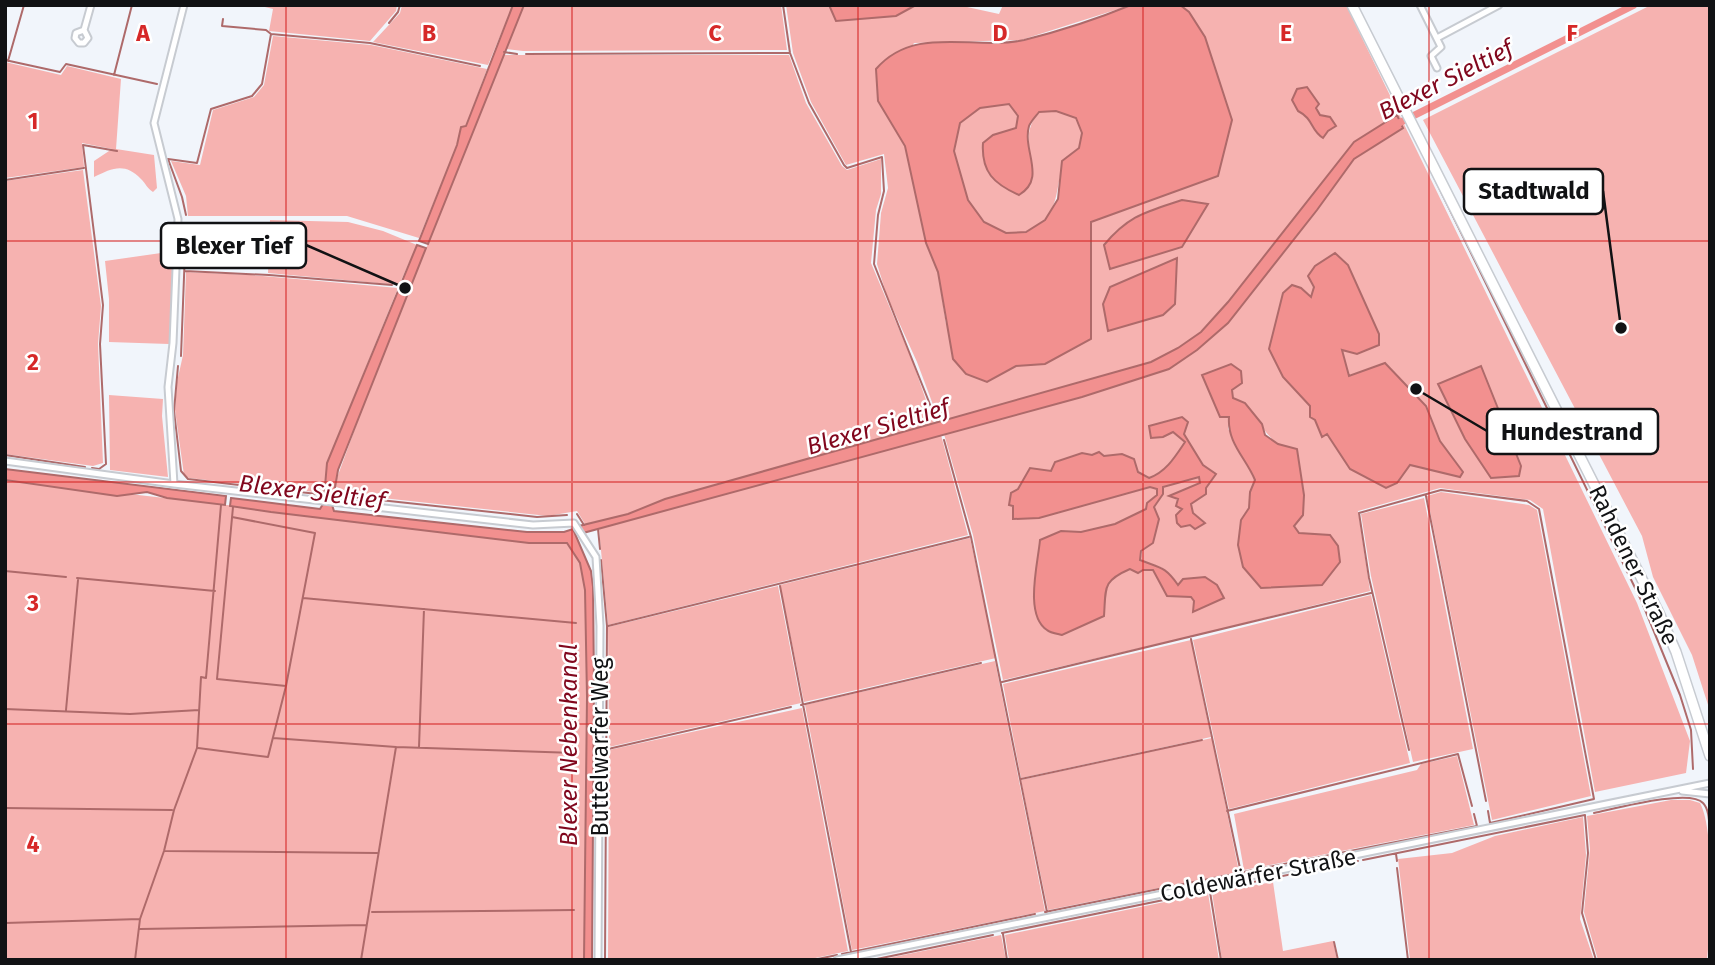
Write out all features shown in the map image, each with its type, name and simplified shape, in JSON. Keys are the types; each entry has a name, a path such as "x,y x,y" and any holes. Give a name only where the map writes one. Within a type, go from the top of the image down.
{"main road":[{"name":"Rahdener Straße","path":"1352,5 1659,613 1676,652 1710,756"}],"street":[{"path":"84,30 91,5"},
{"path":"5,461 174,484 168,387 176,288 178,219 154,123 184,5"},
{"path":"1420,5 1441,47 1431,55 1437,68"},
{"path":"1437,38 1499,5"},
{"name":"Buttelwarfer Weg","path":"174,484 539,526 574,523 596,557 600,625 598,960"},
{"name":"Coldewärfer Straße","path":"837,960 1710,783"},
{"name":"Coldewärfer Straße","path":"1679,790 1710,794"}],"shaded area":[{"path":"257,5 397,5 396,11 370,41 269,31 273,9"},
{"path":"402,5 513,5 488,65 373,42 400,13"},
{"path":"513,5 524,5 428,244 419,241 457,145 461,127 466,126"},
{"path":"524,5 781,5 787,50 506,49"},
{"path":"786,5 829,5 836,21 895,16 916,5 958,5 999,14 1003,5 1131,5 1021,40 914,43 878,101 905,146 926,243 938,272 946,324 987,382 1016,366 1045,364 1091,339 1091,222 1218,176 1232,120 1205,37 1189,12 1180,5 1346,5 1637,603 1690,741 1686,773 1595,792 1543,509 1530,500 1440,488 1358,511 1370,591 1003,680 973,535 944,434 917,362 887,296 877,264 881,213 888,188 884,154 846,165 811,102 793,53","holes":["1335,254 1348,265 1379,334 1378,345 1357,354 1342,350 1349,377 1386,363 1426,406 1440,441 1463,473 1459,477 1410,465 1397,483 1350,469 1327,434 1322,437 1315,420 1310,417 1310,406 1269,349 1283,293 1311,298 1314,287","1176,259 1163,315 1108,331 1109,287","1231,364 1233,398 1253,414 1278,444 1294,526 1299,533 1330,535 1239,545 1241,520 1249,508 1250,492 1255,480 1228,429","1188,422 1184,434 1203,465 1216,474 1206,488 1206,494 1191,504 1193,513 1171,495 1200,483 1200,477 1162,487 1163,494 1154,507 1140,560 1166,571 1178,585 1224,598 1193,611 1194,600 1191,596 1167,596 1153,570 1126,570 1116,575 1106,586 1038,566 1040,540 1061,531 1081,532 1115,524 1146,509 1148,503 1157,495 1157,489 1150,487 1014,519 1018,492 1030,468 1051,471 1082,453 1092,455 1099,452 1104,456 1122,454 1134,459 1138,472 1149,478 1166,468 1185,442 1173,432 1163,437"]},
{"path":"829,5 916,5 896,16 836,21"},
{"path":"1131,5 1180,5 1189,12 1205,37 1232,120 1218,176 1091,222 1091,339 1045,364 1016,366 987,382 966,374 953,359 938,272 926,243 905,146 878,101 876,69 891,55 908,47 927,43 1005,43 1024,40","holes":["1009,104 1018,116 1016,128 993,135 983,143 983,153 991,176 1019,195 1031,181 1033,172 1028,135 1030,124 1039,112 1056,111 1076,118 1082,133 1079,148 1062,161 1058,199 1045,220 1026,232 1006,233 984,222 968,200 954,151 960,123 980,108"]},
{"path":"1651,5 1710,5 1710,711 1692,655 1653,577 1642,536 1423,120"},
{"path":"273,36 371,45 487,69 466,126 461,127 457,145 419,238 347,216 188,216 186,196 171,161 200,165 213,110 254,97 264,85"},
{"path":"503,55 789,55 806,103 842,166 847,170 881,159 881,194 876,210 871,263 912,360 934,423 665,499 628,514 585,524 577,511 548,516 355,495 334,486"},
{"path":"5,62 61,75 67,66 121,79 116,149 154,155 157,188 153,192 135,174 124,169 113,169 94,177 94,161 112,149 82,143 84,167 5,178"},
{"path":"1307,87 1319,104 1316,108 1320,115 1330,117 1336,126 1323,138 1307,117 1298,111 1292,100 1297,89"},
{"path":"1009,103 1018,116 1016,128 993,135 983,143 1032,163 1030,130 1039,112 1056,111 1076,118 1083,133 1079,148 1063,167 1050,213 1041,223 1027,231 1012,234 998,231 975,210 960,179 955,150 960,123 980,108"},
{"path":"1397,115 1403,128 1354,159 1228,323 1197,350 1169,369 1082,397 583,533 579,526 628,514 665,499 1151,362 1201,332 1228,302 1354,142"},
{"path":"83,170 101,306 98,344 103,463 93,466 5,454 5,181"},
{"path":"1182,200 1208,204 1182,247 1110,269 1104,245 1113,235 1139,216"},
{"path":"270,220 348,222 383,231 417,245 399,285 268,273"},
{"path":"417,245 426,248 338,470 333,499 324,498 327,463"},
{"path":"175,251 169,344 109,342 109,299 105,261"},
{"path":"1335,253 1348,265 1379,334 1379,345 1357,354 1342,350 1349,376 1385,363 1426,406 1440,441 1463,472 1460,477 1410,465 1397,483 1386,488 1350,469 1327,434 1322,437 1315,420 1310,417 1310,406 1283,377 1269,349 1283,293 1292,285 1301,288 1311,297 1314,287 1308,276 1315,266"},
{"path":"1177,258 1175,304 1163,315 1108,331 1103,304 1110,287"},
{"path":"186,272 398,288 327,463 324,493 189,478 184,475 175,410 183,355"},
{"path":"1231,364 1241,371 1242,383 1232,390 1233,398 1245,403 1262,424 1265,435 1278,444 1297,449 1304,495 1303,515 1294,526 1299,533 1330,535 1338,546 1340,562 1322,585 1261,588 1243,567 1238,545 1241,520 1249,508 1250,492 1255,480 1234,443 1229,417 1220,417 1202,375"},
{"path":"1481,366 1521,466 1519,476 1491,478 1465,439 1438,384"},
{"path":"109,395 163,399 168,477 110,470"},
{"path":"1182,417 1188,422 1184,434 1203,465 1216,474 1206,488 1206,494 1191,504 1193,513 1205,523 1195,529 1190,525 1181,527 1177,523 1176,515 1182,509 1176,506 1178,499 1169,496 1200,483 1199,477 1163,487 1163,494 1154,507 1159,519 1153,543 1141,551 1140,560 1166,571 1178,585 1183,579 1205,577 1217,585 1224,598 1193,612 1194,601 1191,597 1167,596 1153,570 1138,573 1130,569 1114,577 1107,586 1104,616 1062,635 1048,631 1040,623 1034,601 1040,540 1061,531 1081,532 1115,524 1146,509 1147,503 1157,495 1157,489 1150,487 1039,518 1013,519 1013,506 1009,505 1011,493 1018,489 1030,468 1051,471 1055,462 1082,453 1092,455 1099,452 1104,456 1122,454 1134,459 1138,472 1149,478 1170,463 1185,442 1173,432 1163,437 1151,438 1149,426"},
{"path":"941,435 968,535 608,625 599,529"},
{"path":"5,469 226,496 225,505 167,498 147,492 117,496 5,480"},
{"path":"5,480 567,543 580,563 585,590 587,697 584,960 5,960"},
{"path":"1441,492 1529,505 1537,510 1591,796 1492,820 1427,496"},
{"path":"231,498 320,509 323,504 332,505 334,511 527,532 564,532 573,529 591,571 593,587 592,960 584,960 587,697 585,590 580,563 567,543 529,543 271,512 230,506"},
{"path":"1424,498 1473,749 1413,762 1371,576 1361,514"},
{"path":"970,538 996,658 804,702 780,585"},
{"path":"778,586 801,703 609,747 608,627"},
{"path":"1371,595 1410,763 1229,809 1193,640"},
{"path":"1191,640 1211,737 1021,778 1003,684"},
{"path":"995,661 1045,911 852,950 805,705"},
{"path":"802,708 848,951 806,960 608,960 609,750"},
{"path":"1212,738 1239,872 1048,910 1021,780"},
{"path":"1457,756 1474,825 1244,870 1234,814 1417,770 1421,764"},
{"path":"1671,800 1700,803 1705,816 1711,879 1707,960 1598,960 1584,912 1590,849 1587,816"},
{"path":"1583,817 1586,855 1580,919 1594,960 1410,960 1398,859 1452,853 1495,836"},
{"path":"1273,882 1283,951 1333,941 1337,960 1222,960 1212,892"},
{"path":"1208,893 1219,960 1009,960 1005,935"},
{"path":"1001,935 1006,960 879,960"}],"waterway":[{"path":"8,61 24,5"},
{"path":"114,75 132,5"},
{"path":"389,23 400,5"},
{"path":"783,5 790,53 809,103 844,165 847,168 882,157 884,191 878,215 874,264 937,422"},
{"name":"Blexer Sieltief","path":"1393,126 1634,5"},
{"path":"223,19 222,26 266,30 271,34"},
{"path":"186,215 168,159 197,163 211,109 252,96 262,84 271,34 370,43 480,66"},
{"path":"504,52 517,54"},
{"path":"526,54 789,53"},
{"path":"5,60 60,72 66,64 157,84"},
{"path":"92,468 99,469 106,464 100,344 103,305 83,145 117,151"},
{"path":"1425,159 1641,600 1680,695 1691,730 1693,769"},
{"path":"5,180 84,168"},
{"path":"181,356 186,225"},
{"path":"185,271 392,285"},
{"path":"178,366 174,411 181,471 188,479 317,494"},
{"path":"944,440 971,537 1047,912"},
{"path":"5,455 85,467"},
{"path":"1409,750 1369,578 1359,513 1441,490 1527,501 1539,509 1594,799 1490,823 1488,811"},
{"path":"343,496 537,517 567,515"},
{"path":"1426,496 1486,801"},
{"path":"135,960 140,919 164,851 174,810 197,748 201,677 206,678 221,505"},
{"path":"233,507 217,679 286,686"},
{"path":"577,514 584,525"},
{"path":"198,748 268,757 286,686 315,533 232,517"},
{"path":"598,529 600,549"},
{"path":"608,626 969,537"},
{"path":"601,560 607,626 605,960"},
{"path":"5,571 66,577"},
{"path":"77,578 215,591"},
{"path":"66,710 78,580"},
{"path":"780,586 851,952"},
{"path":"1002,682 1371,593"},
{"path":"303,598 576,623"},
{"path":"419,747 424,609"},
{"path":"1191,639 1241,873"},
{"path":"801,705 981,663"},
{"path":"608,749 791,707"},
{"path":"5,709 130,714 199,710"},
{"name":"Blexer Nebenkanal","path":"273,738 396,747 575,753"},
{"path":"1021,779 1202,740"},
{"path":"361,960 396,747"},
{"path":"1227,811 1458,754 1472,806"},
{"path":"1594,813 1668,799 1695,799 1703,803 1707,810 1710,835"},
{"path":"5,808 172,810"},
{"path":"1238,873 1477,826 1474,814"},
{"path":"1363,860 1585,815 1588,853 1582,913 1596,960"},
{"path":"165,851 377,853"},
{"path":"1396,854 1397,861"},
{"path":"1208,891 1358,861"},
{"path":"1397,868 1408,960"},
{"path":"1045,912 1228,875"},
{"path":"1210,892 1221,960"},
{"path":"1002,933 1198,893"},
{"path":"372,912 574,910"},
{"path":"842,954 1035,914"},
{"path":"5,923 140,919"},
{"path":"140,929 366,925"},
{"path":"1003,934 1007,960"},
{"path":"872,960 993,935"},
{"path":"1334,942 1338,960"},
{"path":"813,960 837,955"},
{"path":"1709,960 1710,955"}],"place":[{"name":"Blexer Tief","path":"405,288"},
{"name":"Stadtwald","path":"1621,328"},
{"name":"Hundestrand","path":"1416,389"}]}
